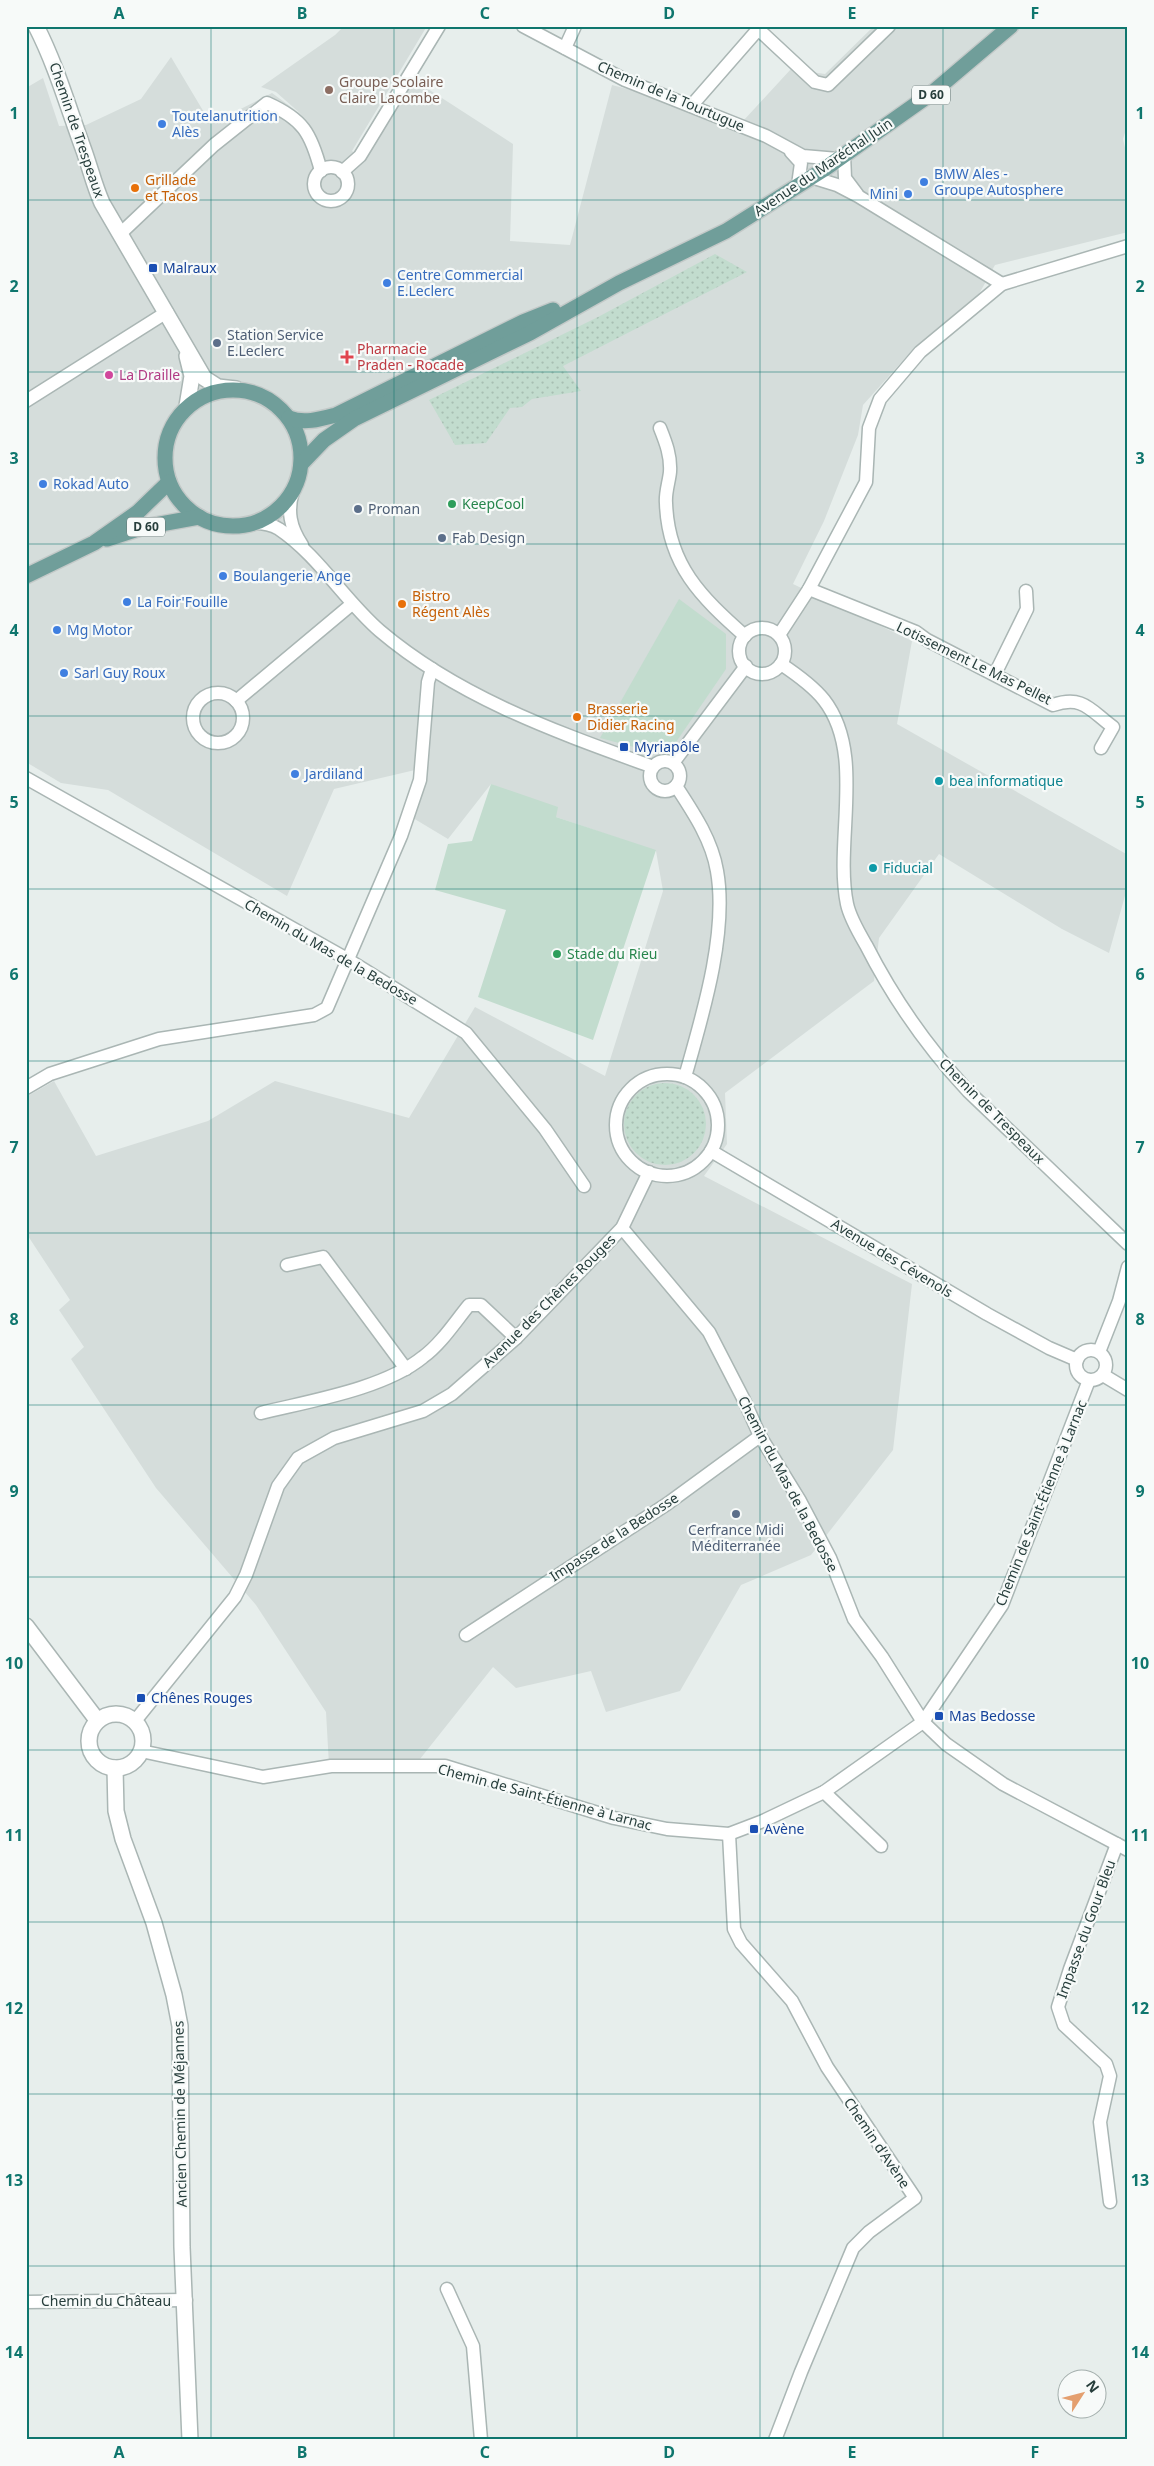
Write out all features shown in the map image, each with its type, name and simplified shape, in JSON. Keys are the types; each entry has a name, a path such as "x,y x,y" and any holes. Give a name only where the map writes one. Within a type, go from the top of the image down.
{"main road":[{"name":"Avenue du Maréchal Juin","path":"301,464 324,440 354,419 530,333 619,283 726,231 841,157 932,93 1012,26"},
{"name":"Avenue du Maréchal Juin","path":"289,418 297,421 319,420 336,414 523,322 619,283"},
{"path":"236,389 256,393 274,403 289,418 297,432 301,448 301,464 293,491 283,505 270,516 254,523 236,526 217,524 199,518 181,502 169,482 165,466 167,441 176,419 187,406 202,396 218,390 236,389"},
{"name":"D 60","path":"94,543 138,512 169,482"},
{"name":"D 60","path":"26,576 94,543 144,527 199,518"}],"street":[{"name":"Chemin de Trespeaux","path":"36,26 51,56 84,150 92,182 204,378 218,387 236,389"},
{"path":"342,172 360,156 439,26"},
{"name":"Chemin de la Tourtugue","path":"523,26 625,80 766,136 803,156 841,157"},
{"path":"564,48 575,26"},
{"path":"692,105 759,28 815,82 828,85 889,26"},
{"path":"121,233 214,145 267,103 288,112 302,125 314,144 321,171 314,184 320,197 334,201 342,197 347,191 348,183 342,172 333,167 321,171"},
{"name":"Chemin de la Tourtugue","path":"766,136 789,150 801,163 798,185"},
{"path":"841,157 845,178 858,196"},
{"path":"811,177 836,185 858,196 1002,284"},
{"path":"779,635 809,589 866,482 870,428 880,399 920,352 1002,284 1128,246"},
{"path":"26,401 167,312"},
{"name":"Chemin de Trespeaux","path":"180,336 192,376 187,406"},
{"path":"660,428 669,453 670,473 666,501 667,519 677,559 688,579 720,614 745,636"},
{"path":"293,491 288,506 290,522 298,538 314,561"},
{"path":"254,523 266,523 279,528 314,561 352,604 380,631 432,669 468,691 506,710 576,739 653,767 665,761 673,763 680,774 676,786 668,790 658,789 651,781 653,767"},
{"name":"Lotissement Le Mas Pellet","path":"809,589 916,632 926,640 1053,705 1066,701 1078,701 1113,727 1101,748"},
{"path":"995,674 1026,610 1026,591"},
{"path":"236,701 352,604"},
{"path":"766,628 779,635 785,649 781,664 775,669 760,673 746,666 742,661 740,648 745,636 751,631 766,628"},
{"name":"Chemin de Trespeaux","path":"781,664 801,678 824,700 837,724 845,754 844,868 847,905 880,972 943,1064 968,1091 1128,1244"},
{"path":"673,763 746,666"},
{"path":"26,1088 50,1074 159,1039 314,1015 327,1008 401,836 420,780 428,682 432,669"},
{"path":"214,693 222,693 236,701 243,716 239,732 233,738 226,742 210,742 197,732 193,714 201,699 214,693"},
{"name":"Chemin du Mas de la Bedosse","path":"26,778 347,959 466,1033 545,1129 584,1186"},
{"path":"676,786 702,828 717,870 721,913 717,945 685,1077"},
{"path":"670,1074 685,1077 706,1092 717,1114 718,1127 711,1151 699,1164 684,1173 666,1176 649,1172 635,1165 621,1145 616,1122 619,1106 627,1092 646,1078 670,1074"},
{"name":"Avenue des Cévenols","path":"711,1151 988,1314 1049,1348 1077,1360"},
{"name":"Avenue des Chênes Rouges","path":"135,1721 235,1597 246,1574 278,1486 298,1458 334,1438 423,1411 452,1394 516,1338 622,1228 649,1172"},
{"name":"Chemin du Mas de la Bedosse","path":"622,1228 709,1332 760,1436 800,1501 830,1558 854,1619 882,1657 923,1722 946,1744 1003,1784 1122,1847"},
{"path":"287,1265 323,1257 406,1369"},
{"path":"1099,1352 1118,1301 1128,1267"},
{"path":"261,1413 358,1388 406,1369 424,1356 469,1305 480,1305 516,1338"},
{"path":"1089,1350 1099,1352 1106,1365 1103,1375 1094,1380 1089,1380 1080,1375 1076,1365 1080,1356 1089,1350"},
{"path":"1103,1375 1128,1390"},
{"name":"Chemin de Saint-Étienne à Larnac","path":"141,1751 263,1777 332,1766 445,1766 614,1818 667,1829 728,1834 824,1792 923,1722 1002,1604 1089,1380"},
{"name":"Impasse de la Bedosse","path":"466,1635 667,1504 760,1436"},
{"path":"26,1626 97,1720"},
{"path":"112,1713 120,1714 135,1721 142,1735 141,1751 131,1764 115,1768 106,1766 92,1754 88,1736 97,1720 112,1713"},
{"name":"Ancien Chemin de Méjannes","path":"115,1768 116,1812 123,1838 154,1923 174,1995 180,2026 182,2248 186,2300 190,2440"},
{"path":"824,1792 881,1846"},
{"name":"Chemin d'Avène","path":"728,1834 734,1928 740,1943 792,2001 827,2067 915,2198 869,2232 853,2248 801,2372 775,2440"},
{"name":"Impasse du Gour Bleu","path":"1110,2202 1100,2122 1110,2076 1106,2064 1064,2025 1058,2007 1070,1969 1122,1847"},
{"path":"447,2289 473,2346 481,2440"},
{"name":"Chemin du Château","path":"26,2302 186,2300"}],"shaded area":[{"path":"344,26 427,26 352,151 365,161 414,80 513,144 510,241 570,245 612,85 744,120 791,69 825,74 874,26 1128,26 1128,123 1123,139 1128,161 1128,232 995,265 979,294 916,346 863,405 858,435 824,521 793,584 912,641 897,724 1128,855 1128,885 1109,953 1062,929 939,854 879,938 874,981 725,1093 727,1144 704,1176 912,1284 893,1450 811,1555 741,1585 680,1691 606,1712 591,1671 516,1688 493,1667 420,1759 329,1765 326,1712 256,1605 156,1488 71,1359 84,1347 59,1310 70,1300 26,1233 26,1097 54,1081 96,1156 208,1121 275,1081 409,1118 475,1007 605,1076 663,891 656,851 556,817 491,784 448,839 413,818 415,770 334,789 287,896 108,790 61,783 26,762 26,88 43,78 59,126 86,125 141,99 171,57 211,124 272,93 302,115 276,92 261,87 335,35"}],"green space":[{"path":"715,254 747,272 563,366 581,391 532,399 522,407 510,408 486,443 455,445 429,400 598,317"},
{"path":"679,599 726,634 726,669 674,745 653,752 600,738"},
{"name":"Stade du Rieu","path":"491,784 558,807 556,817 656,850 593,1040 478,997 506,910 435,890 448,844 472,841"},
{"path":"657,1083 673,1083 688,1090 699,1101 706,1116 703,1140 694,1153 673,1165 657,1165 642,1158 631,1147 624,1132 624,1116 631,1101 642,1090"}],"place":[{"name":"Groupe Scolaire Claire Lacombe","path":"329,90"},
{"name":"Toutelanutrition Alès","path":"162,124"},
{"name":"BMW Ales - Groupe Autosphere","path":"924,182"},
{"name":"Grillade et Tacos","path":"135,188"},
{"name":"Mini","path":"908,194"},
{"name":"Malraux","path":"153,268"},
{"name":"Centre Commercial E.Leclerc","path":"387,283"},
{"name":"Station Service E.Leclerc","path":"217,343"},
{"name":"Pharmacie Praden - Rocade","path":"347,357"},
{"name":"La Draille","path":"109,375"},
{"name":"Rokad Auto","path":"43,484"},
{"name":"KeepCool","path":"452,504"},
{"name":"Proman","path":"358,509"},
{"name":"Fab Design","path":"442,538"},
{"name":"Boulangerie Ange","path":"223,576"},
{"name":"La Foir'Fouille","path":"127,602"},
{"name":"Bistro Régent Alès","path":"402,604"},
{"name":"Mg Motor","path":"57,630"},
{"name":"Sarl Guy Roux","path":"64,673"},
{"name":"Brasserie Didier Racing","path":"577,717"},
{"name":"Myriapôle","path":"624,747"},
{"name":"Jardiland","path":"295,774"},
{"name":"bea informatique","path":"939,781"},
{"name":"Fiducial","path":"873,868"},
{"name":"Stade du Rieu","path":"557,954"},
{"name":"Cerfrance Midi Méditerranée","path":"736,1514"},
{"name":"Chênes Rouges","path":"141,1698"},
{"name":"Mas Bedosse","path":"939,1716"},
{"name":"Avène","path":"754,1829"}]}
